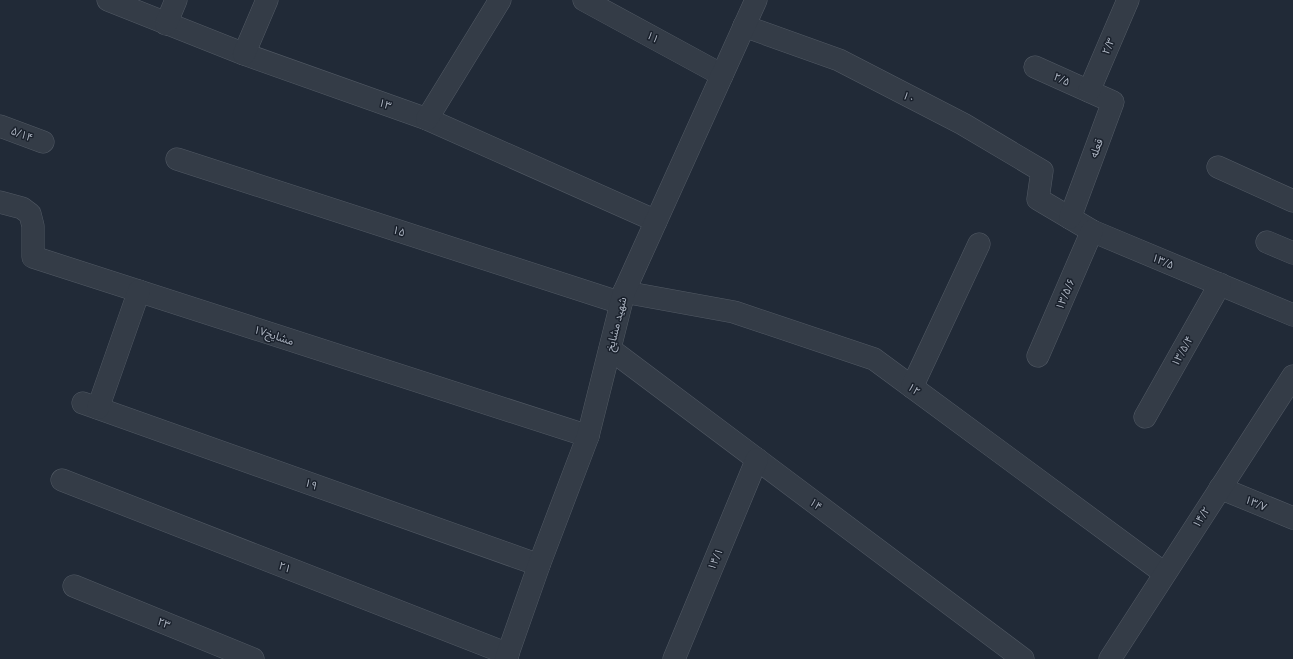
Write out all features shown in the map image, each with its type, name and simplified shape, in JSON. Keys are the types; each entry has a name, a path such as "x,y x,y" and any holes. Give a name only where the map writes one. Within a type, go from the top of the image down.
{"street":[{"name":"۱۳","path":"108,0 244,54 427,119 656,221"},
{"path":"166,24 176,0"},
{"path":"244,54 267,0"},
{"path":"427,119 500,0"},
{"name":"۱۱","path":"584,0 722,75"},
{"name":"شهید مشایخ","path":"507,657 538,566 588,436 622,297 756,0"},
{"name":"۲/۳","path":"1089,91 1128,0"},
{"name":"۱۰","path":"744,26 839,60 963,124 1042,171 1038,198"},
{"name":"۲/۵","path":"1035,67 1089,91"},
{"name":"قعله","path":"1070,218 1113,102 1089,91"},
{"name":"۵/۱۴","path":"0,126 43,142"},
{"name":"۱۵","path":"177,159 622,297"},
{"path":"1218,167 1293,201"},
{"name":"۱۳/۵","path":"1038,198 1092,231 1293,315"},
{"name":"۱۷مشایخ","path":"0,202 22,208 30,214 33,226 33,257 588,436"},
{"name":"۱۳/۵/۶","path":"1038,356 1092,231"},
{"path":"1268,242 1293,253"},
{"path":"912,387 979,244"},
{"name":"۱۳/۵/۴","path":"1145,417 1220,284"},
{"name":"۱۹","path":"139,291 91,405 538,566"},
{"name":"۱۲","path":"622,297 742,315 874,359 1164,573"},
{"name":"۱۴","path":"610,349 1023,659"},
{"name":"۱۴/۲","path":"1110,659 1164,573 1293,376"},
{"name":"۱۴/۱","path":"674,659 757,459"},
{"name":"۲۱","path":"62,480 507,657"},
{"name":"۱۳/۷","path":"1220,488 1293,518"},
{"name":"۲۳","path":"74,586 253,659"}]}
